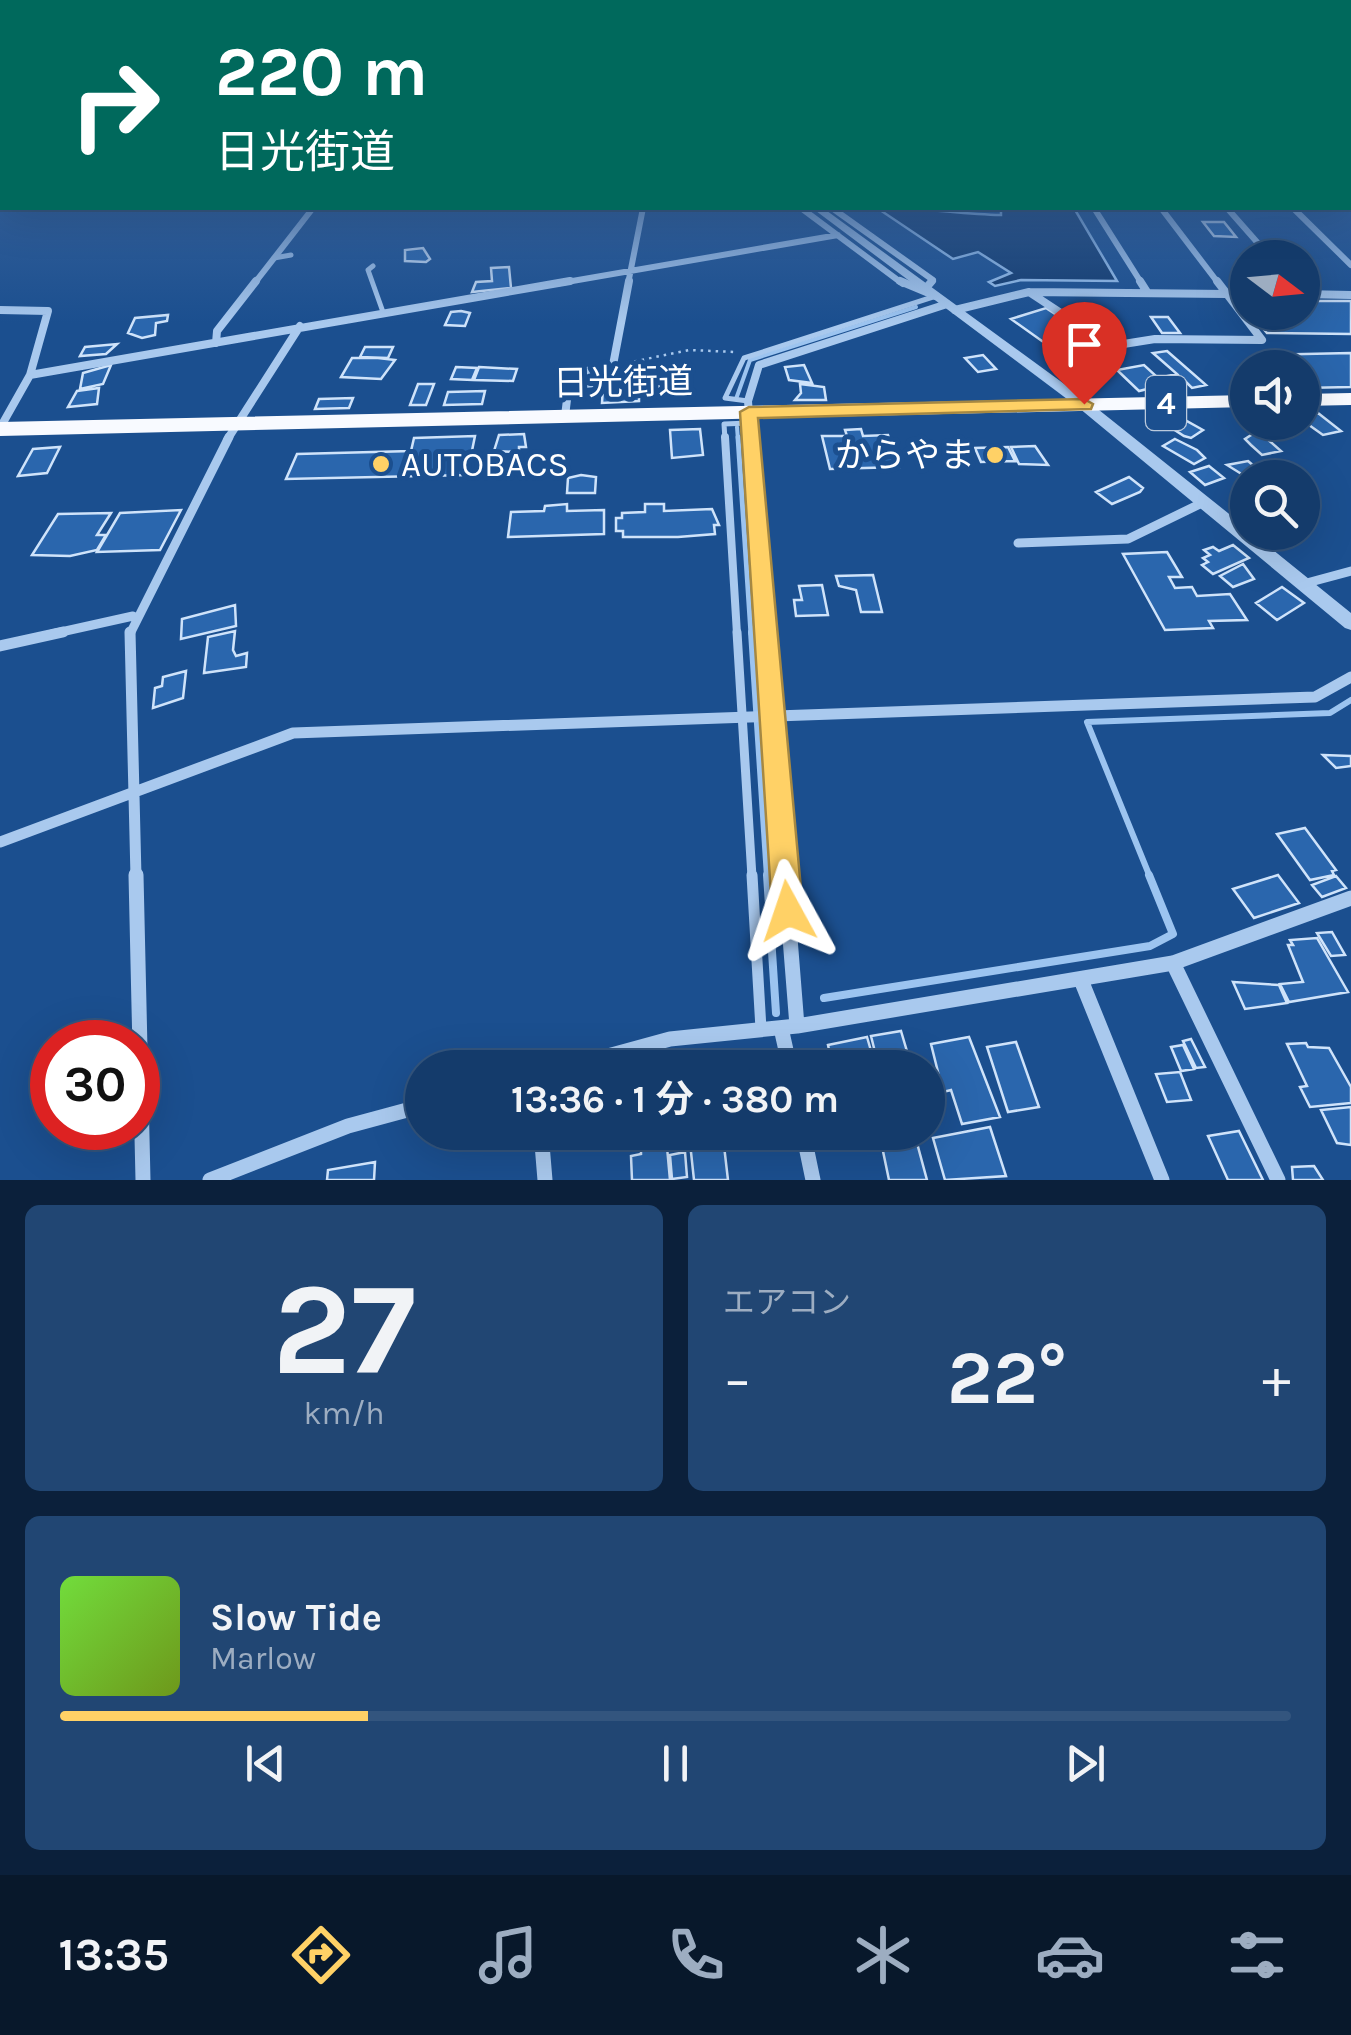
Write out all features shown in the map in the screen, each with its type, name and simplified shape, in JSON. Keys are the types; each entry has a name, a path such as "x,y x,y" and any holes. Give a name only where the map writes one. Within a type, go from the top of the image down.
{"highway":[{"path":"1320,400 1351,399"},
{"name":"日光街道","path":"0,428 1230,401"}],"street":[{"path":"216,343 216,330 309,213"},
{"path":"565,416 570,375 613,366 641,213"},
{"path":"809,213 941,300 1084,404 1351,623"},
{"path":"822,213 846,235"},
{"path":"839,213 933,280 941,300"},
{"path":"1097,213 1147,292"},
{"path":"1029,292 1111,346 1156,339 1262,340 1165,213"},
{"path":"1231,213 1255,240"},
{"path":"1298,213 1351,266"},
{"path":"30,375 846,235"},
{"path":"790,1050 772,720 749,412 759,365 941,300 1029,292 1227,294"},
{"path":"1320,294 1351,295"},
{"path":"0,310 48,312 30,375 0,428"},
{"path":"143,1180 130,628 236,424 300,326"},
{"path":"1018,542 1128,540 1204,502"},
{"path":"1303,584 1351,571"},
{"path":"0,646 134,616"},
{"path":"0,842 292,734 772,720 1315,697 1351,678"},
{"path":"630,1050 670,1039 789,1027 1172,964 1351,898"},
{"path":"1172,964 1278,1180"},
{"path":"1081,980 1162,1180"},
{"path":"210,1180 348,1126 405,1111"},
{"path":"542,1150 545,1180"},
{"path":"806,1150 812,1180"}],"lane":[{"path":"274,258 290,255"},
{"path":"373,266 368,270 383,312"},
{"path":"749,412 725,398 739,362 754,354 941,300"},
{"path":"568,386 622,382"},
{"path":"749,412 724,424 762,1030"}],"path":[{"path":"613,366 689,350 754,354"}],"water":[{"path":"885,213 1077,213 1117,281 1021,280 995,286 989,282 1011,273 978,252 953,259"}],"building":[{"path":"1203,222 1224,222 1236,237 1214,236"},
{"path":"423,248 430,259 426,262 405,261 405,250"},
{"path":"509,267 511,288 472,292 476,282 492,281 491,268"},
{"path":"1320,301 1351,301 1351,334 1264,330 1320,330"},
{"path":"1046,308 1109,350 1063,356 1011,319"},
{"path":"451,312 470,313 465,326 445,325"},
{"path":"168,315 167,321 156,323 155,335 142,338 128,333 135,318"},
{"path":"1151,317 1168,317 1180,333 1162,333"},
{"path":"117,344 106,354 80,356 85,347"},
{"path":"365,347 393,347 388,358 360,357"},
{"path":"1167,351 1206,385 1192,388 1184,380 1139,391 1117,370 1144,365 1158,378 1177,374 1153,353"},
{"path":"1351,353 1351,387 1320,388 1320,354"},
{"path":"983,355 996,369 978,372 965,358"},
{"path":"352,358 395,360 381,379 341,377"},
{"path":"111,365 103,384 80,389 83,373"},
{"path":"804,365 812,383 789,380 785,367"},
{"path":"456,367 477,368 472,380 451,379"},
{"path":"479,367 517,369 513,381 474,380"},
{"path":"638,368 661,369 659,387 640,387"},
{"path":"418,384 434,384 426,405 410,405"},
{"path":"800,384 824,387 826,400 795,400 801,393"},
{"path":"616,386 620,394 639,392 639,401 602,403 603,387"},
{"path":"99,388 97,404 68,407 77,391"},
{"path":"485,391 482,404 444,405 448,392"},
{"path":"353,398 349,408 315,409 319,399"},
{"path":"1320,415 1341,431 1320,433"},
{"path":"1175,416 1203,430 1191,438 1184,436 1164,423"},
{"path":"700,429 703,455 672,458 670,430"},
{"path":"861,429 863,436 888,435 899,467 830,469 822,436 847,436 845,430"},
{"path":"524,434 526,447 519,447 519,452 494,451 499,435"},
{"name":"AUTOBACS","path":"475,436 467,475 286,479 297,454 411,451 414,438"},
{"path":"1175,439 1205,458 1194,464 1163,446"},
{"path":"1246,440 1268,440 1281,451 1262,455"},
{"path":"1035,446 1048,465 1019,464 1011,447"},
{"path":"60,447 47,473 18,476 33,449"},
{"name":"からやま","path":"1008,447 1015,461 981,462 975,448"},
{"path":"1209,466 1224,478 1205,485 1190,472"},
{"path":"596,477 595,493 567,493 568,478"},
{"path":"1129,477 1143,488 1140,492 1112,504 1096,492"},
{"path":"567,504 567,511 604,510 604,534 508,537 511,512 544,511 545,506"},
{"path":"645,504 664,504 664,511 712,509 719,525 714,525 715,534 623,537 623,531 616,531 616,518 622,518 622,513 645,512"},
{"path":"181,510 160,550 97,552 120,513"},
{"path":"111,513 97,535 106,535 97,550 70,556 32,555 58,514"},
{"path":"1230,546 1230,550 1239,550 1249,558 1213,574 1202,565 1208,562 1203,558 1210,555 1204,550 1213,547 1219,551"},
{"path":"1167,552 1182,577 1169,577 1175,588 1192,587 1197,596 1230,594 1247,620 1209,621 1213,628 1165,630 1123,554"},
{"path":"1243,564 1254,579 1233,587 1220,576"},
{"path":"873,575 882,612 861,612 856,590 839,586 836,576"},
{"path":"822,585 828,615 796,616 794,600 802,600 799,586"},
{"path":"1282,587 1304,603 1277,620 1256,603"},
{"path":"235,605 236,626 181,639 182,619"},
{"path":"235,631 233,650 236,656 247,653 246,667 204,673 208,637"},
{"path":"186,671 183,698 153,708 155,688 162,686 163,677"},
{"path":"1323,755 1351,756 1351,766 1336,768"},
{"path":"1305,828 1336,870 1332,871 1334,875 1310,880 1277,834"},
{"path":"1278,875 1299,903 1254,918 1233,889"},
{"path":"1336,876 1346,888 1322,897 1312,885"},
{"path":"1332,932 1345,955 1331,956 1317,933"},
{"path":"1317,938 1348,992 1289,1002 1280,984 1303,982 1288,945 1293,945 1290,940"},
{"path":"1233,982 1279,985 1287,1003 1245,1009"},
{"path":"901,1031 907,1050 874,1050 871,1036"},
{"path":"867,1037 871,1050 829,1050 828,1045"},
{"path":"969,1037 1000,1117 962,1124 951,1090 945,1092 945,1050 932,1050 931,1044"},
{"path":"1191,1039 1205,1067 1196,1068 1183,1041"},
{"path":"1016,1042 1039,1107 1008,1112 987,1047"},
{"path":"1306,1043 1308,1047 1329,1048 1351,1087 1351,1103 1310,1107 1300,1087 1307,1086 1287,1044"},
{"path":"1183,1045 1194,1069 1181,1071 1171,1047"},
{"path":"1180,1072 1191,1100 1167,1102 1156,1074"},
{"path":"1351,1107 1351,1145 1337,1143 1321,1110"},
{"path":"990,1127 1006,1176 945,1180 936,1150 945,1150 945,1136"},
{"path":"1239,1131 1263,1180 1228,1180 1208,1136"},
{"path":"641,1150 667,1150 670,1180 632,1180 631,1156 641,1154"},
{"path":"691,1150 725,1150 728,1180 694,1180"},
{"path":"883,1150 919,1150 927,1180 889,1180"},
{"path":"685,1152 687,1177 672,1179 670,1155"},
{"path":"375,1162 374,1180 327,1180 328,1170"},
{"path":"1314,1166 1323,1180 1293,1180 1292,1167"}],"waterway":[{"path":"736,399 750,360 916,307"},
{"path":"737,427 738,440"},
{"path":"738,437 751,634"},
{"path":"751,632 767,877"},
{"path":"1150,877 1087,722 1330,713 1351,700"},
{"path":"767,875 776,1013"},
{"path":"824,998 1150,946 1173,934 1149,875"}],"place":[{"name":"からやま","path":"995,455"},
{"name":"AUTOBACS","path":"381,464"}],"route":[{"path":"788,911 749,412 1084,404"}]}
